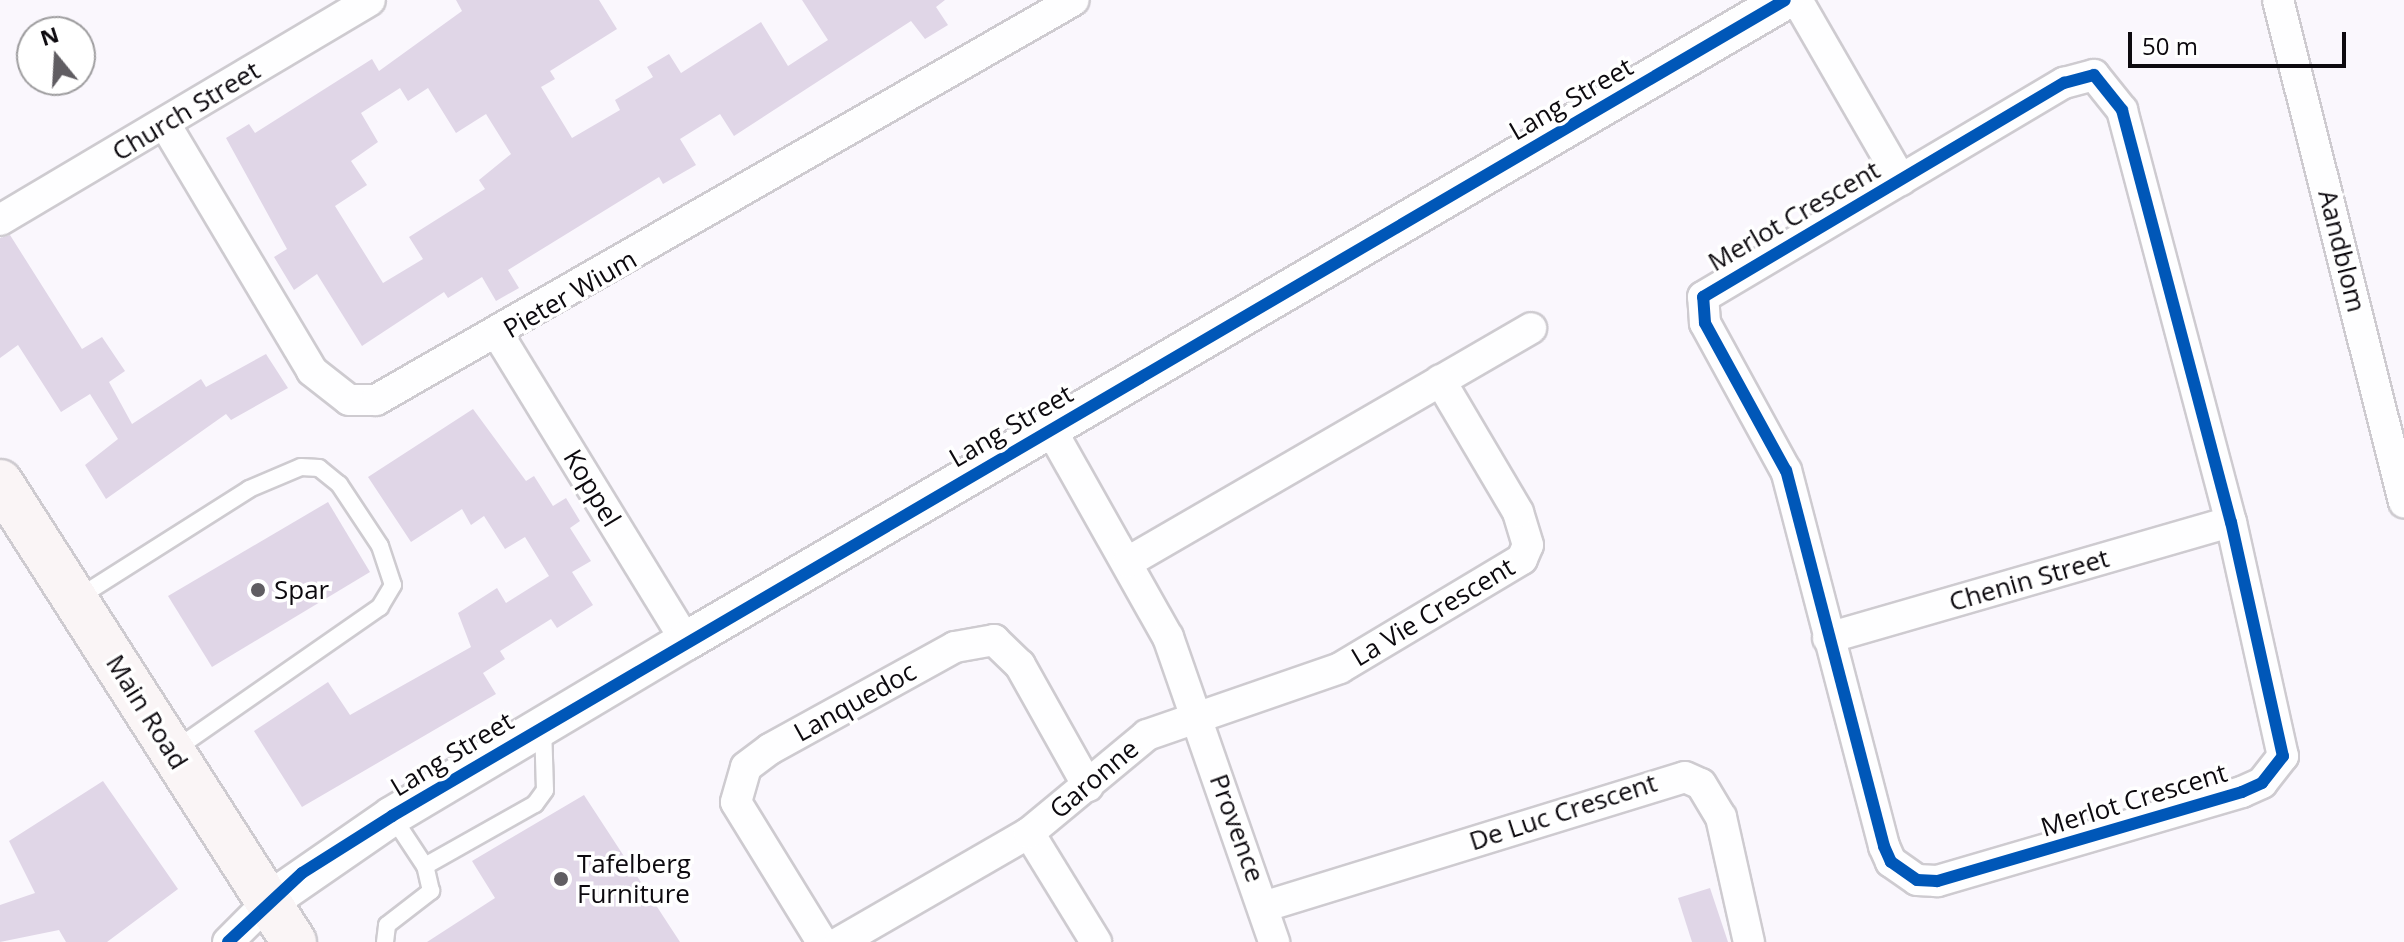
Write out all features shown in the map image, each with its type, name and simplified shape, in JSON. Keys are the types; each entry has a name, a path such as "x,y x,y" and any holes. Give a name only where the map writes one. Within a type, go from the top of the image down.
{"main road":[{"name":"Main Road","path":"0,482 294,942"}],"street":[{"name":"Church Street","path":"0,220 370,0"},
{"name":"Pieter Wium","path":"165,124 330,390 349,400 376,400 499,336 1074,0"},
{"name":"Lang Street","path":"268,902 392,816 543,726 1785,0"},
{"path":"1797,0 1901,180"},
{"name":"Aandblom","path":"2278,0 2404,502"},
{"name":"Merlot Crescent","path":"2094,75 2108,85 2122,110 2231,522 2283,739 2276,771 2242,792 1937,881 1902,873 1884,846 1786,471 1701,309 1714,286 1901,180 2064,83 2094,75"},
{"path":"1128,562 1531,328"},
{"name":"Koppel","path":"499,336 686,641"},
{"name":"La Vie Crescent","path":"1197,715 1340,668 1522,559 1528,545 1518,512 1440,380"},
{"path":"1050,428 1128,562 1197,715"},
{"name":"Chenin Street","path":"1828,638 2231,522"},
{"name":"Lanquedoc","path":"822,942 736,802 746,767 770,749 955,647 994,640 1020,665 1088,786"},
{"name":"Garonne","path":"840,942 1029,833 1147,735 1197,715"},
{"name":"Provence","path":"1197,715 1266,906 1274,942"},
{"name":"De Luc Crescent","path":"1266,906 1685,777 1701,784 1721,817 1749,942"},
{"path":"1029,833 1096,942"},
{"path":"228,942 268,902"}],"lane":[{"path":"75,600 249,489 301,467 319,468 339,484 380,546 393,585 380,607 172,751"},
{"path":"425,866 542,798 543,726"},
{"path":"385,942 387,925 431,891 425,866 392,816"}],"building":[{"path":"456,0 599,0 617,29 550,71 555,79 541,87 572,138 620,110 615,100 653,77 647,67 669,54 681,73 761,22 788,66 828,40 802,0 945,0 936,7 948,25 925,39 911,21 734,136 720,114 680,139 696,165 663,184 659,177 508,270 519,288 496,301 482,277 448,298 444,292 362,346 317,274 294,290 274,257 287,249 226,138 249,124 255,133 372,59 379,71 462,11","holes":["400,88 408,101 428,88 456,133 486,114 511,154 479,180 485,189 409,237 423,259 383,283 335,206 367,185 351,161 378,142 361,113"]},
{"path":"10,235 82,349 102,337 125,371 109,382 132,424 201,379 206,387 266,354 288,388 231,420 226,414 106,499 85,465 118,439 90,394 61,412 18,345 0,358 0,238"},
{"path":"473,409 526,481 534,476 553,506 566,498 580,521 570,528 591,561 572,572 593,605 557,628 551,619 500,651 505,659 483,673 496,694 302,807 254,731 328,682 350,715 471,647 458,613 497,588 506,603 549,576 525,537 505,549 484,516 471,525 462,509 411,542 368,477"},
{"name":"Spar","path":"328,502 370,572 212,667 168,596"},
{"path":"103,781 178,889 107,942 66,942 59,930 0,942 0,905 35,893 9,841"},
{"name":"Tafelberg Furniture","path":"584,795 680,942 427,942 495,898 472,861"},
{"path":"1710,888 1728,942 1692,942 1678,898"}],"cycle path":[{"path":"228,942 302,873 392,816 1785,0"},
{"path":"2094,75 2122,110 2231,522 2283,756 2262,783 2242,792 1937,881 1917,880 1891,862 1884,846 1786,471 1705,323 1703,297 2064,83 2094,75"}],"place":[{"name":"Spar","path":"258,590"},
{"name":"Tafelberg Furniture","path":"561,879"}]}
